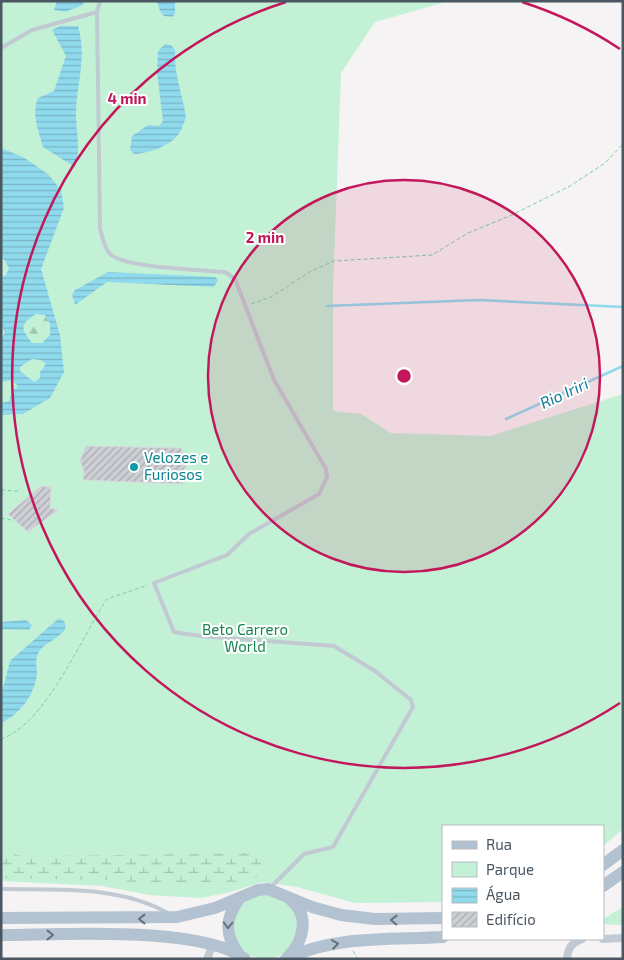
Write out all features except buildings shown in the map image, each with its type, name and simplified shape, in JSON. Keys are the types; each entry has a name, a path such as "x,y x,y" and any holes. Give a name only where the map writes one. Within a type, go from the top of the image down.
{"main road":[{"path":"604,864 623,850"},
{"path":"604,885 623,872"},
{"path":"1,918 177,917 192,914 240,898 249,893 268,889 312,907 341,915 376,919 442,918"},
{"path":"284,894 294,902 300,912 303,925 302,937 297,948 287,958"},
{"path":"240,898 232,908 228,919 227,932 231,943 241,956"},
{"path":"1,935 168,937 213,944 241,956"},
{"path":"287,958 323,946 350,941 442,937"}],"street":[{"path":"604,939 623,938"},
{"path":"567,959 569,948 574,942 579,940"},
{"path":"207,959 213,944"}],"lane":[{"path":"100,1 97,12 100,229 105,246 111,255 132,264 225,272 235,279 274,380 326,469 327,477 319,494 249,534 227,555 154,583 174,632 201,636 334,646 375,671 411,700 413,708 333,846 304,854 268,889"},
{"path":"1,48 32,30 97,12"},
{"path":"1,889 100,891 154,904 177,917"}],"path":[{"path":"246,305 271,297 312,270 334,261 432,255 468,233 512,215 570,186 605,163 623,144"},
{"path":"1,490 18,491"},
{"path":"1,496 5,491"},
{"path":"1,518 11,520"},
{"path":"1,740 16,733 43,706 107,599 154,583"}],"green space":[{"name":"Beto Carrero World","path":"1,1 449,1 375,22 341,73 333,290 333,411 361,414 391,433 490,436 623,394 623,829 604,845 604,825 442,825 442,902 355,903 297,887 262,882 227,893 200,898 149,895 102,886 1,881"},
{"path":"1,258 5,260 9,270 5,276 1,277"},
{"path":"38,315 48,319 52,329 48,339 38,343 28,339 24,329 28,319"},
{"path":"1,851 22,856 250,853 264,857 268,868 257,877 235,882 162,884 109,880 1,878"},
{"path":"265,895 283,900 288,904 292,909 297,927 292,945 288,950 283,954 265,959 247,954 242,950 238,945 233,927 238,909 242,904 247,900"},
{"path":"623,907 623,925 604,924 604,918"}],"water":[{"path":"57,1 84,1 83,5 65,12 54,10"},
{"path":"157,1 175,1 175,14 172,17 164,16 160,11"},
{"path":"60,26 78,26 81,38 82,60 76,113 78,154 75,167 43,147 35,117 38,98 54,91 66,56 52,30"},
{"path":"165,44 171,45 175,50 177,75 186,117 179,133 169,143 152,151 134,154 130,150 132,136 148,125 159,126 163,121 157,72 158,51"},
{"path":"1,148 23,157 48,174 61,190 64,208 41,269 60,335 64,372 50,398 23,414 1,415 1,403 9,401 12,391 18,386 12,380 1,382 1,338 5,333 1,324 1,277 5,276 9,269 5,260 1,258","holes":["36,314 45,315 50,324 50,335 42,343 32,343 24,330 24,324","32,359 41,360 46,364 40,372 40,378 34,382 20,371 20,367"]},
{"path":"108,272 215,277 218,280 214,287 107,282 75,305 72,295 75,290"},
{"path":"59,618 64,621 66,627 60,635 40,650 36,661 36,681 30,696 20,709 1,723 1,696 10,661"},
{"path":"26,620 32,625 29,630 1,629 1,622"}],"waterway":[{"path":"327,306 479,300 623,307"},
{"name":"Rio Iriri","path":"506,419 623,366"}],"place":[{"name":"Velozes e Furiosos","path":"134,467"}]}
